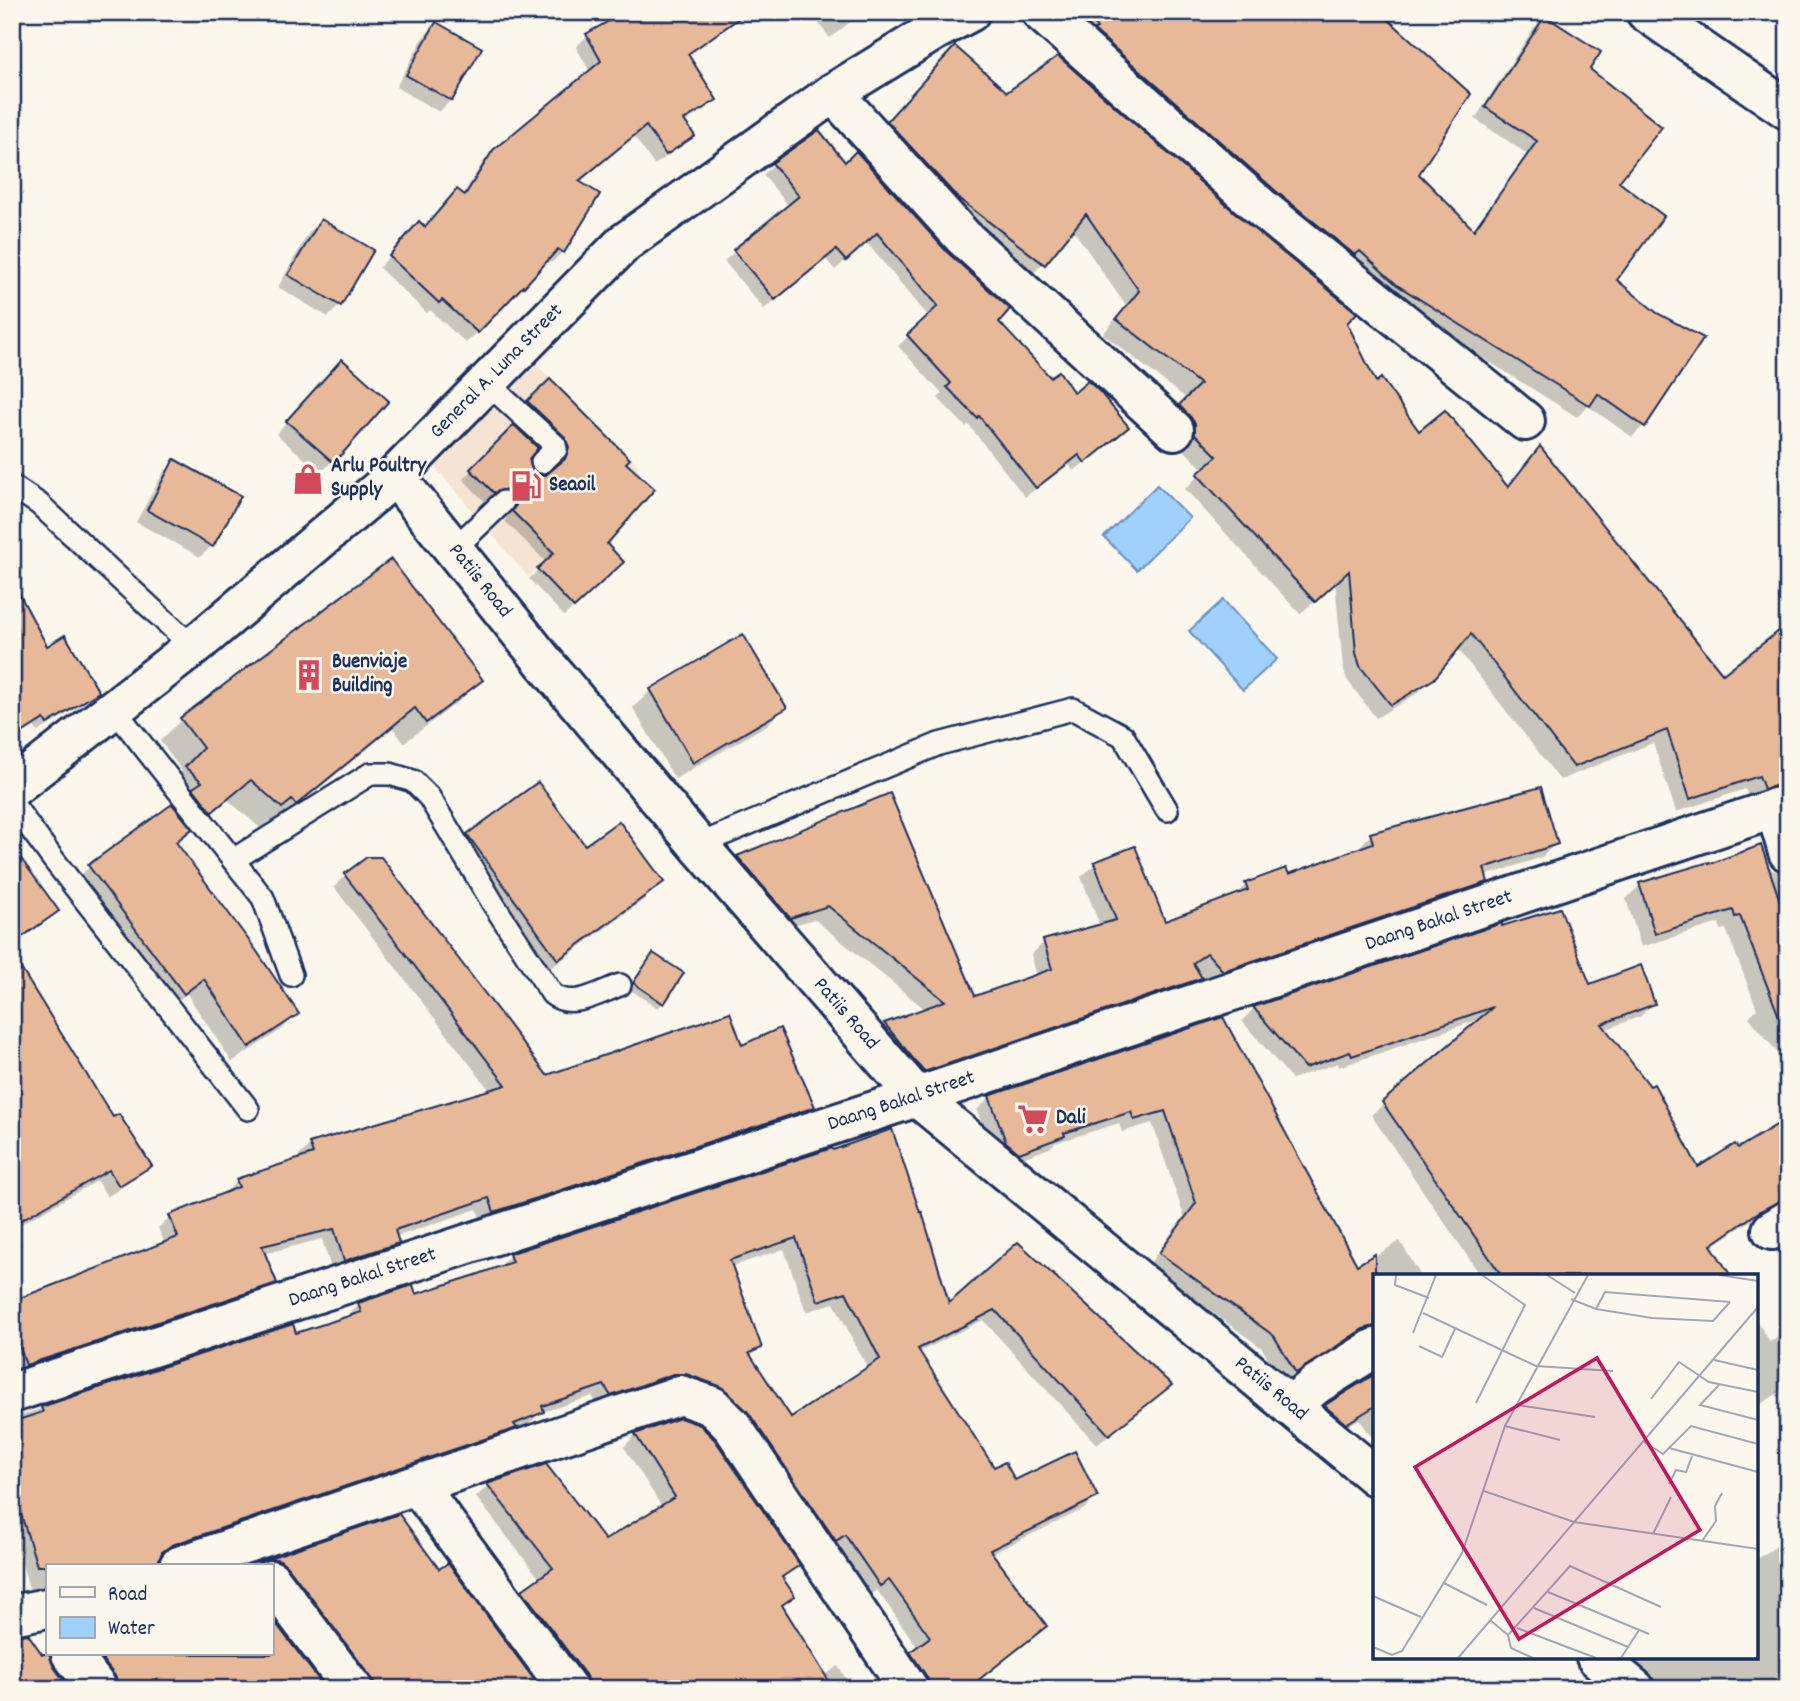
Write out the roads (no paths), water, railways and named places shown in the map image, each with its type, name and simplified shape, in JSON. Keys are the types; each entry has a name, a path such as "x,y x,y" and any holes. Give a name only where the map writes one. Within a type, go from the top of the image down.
{"street":[{"name":"General A. Luna Street","path":"12,788 192,647 395,476 624,243 833,93 970,12"},
{"path":"1041,12 1263,209 1525,421"},
{"path":"1646,12 1788,110"},
{"path":"833,93 963,237 1174,430"},
{"name":"Patiis Road","path":"395,476 543,661 698,845 918,1097 1373,1474"},
{"path":"1781,806 1788,852"},
{"name":"Daang Bakal Street","path":"12,1393 918,1097 1781,806"},
{"path":"1290,1406 1317,1384 1373,1349"},
{"path":"194,1564 253,1556 418,1486 680,1395 712,1405 732,1426 909,1689"},
{"path":"418,1486 568,1689"},
{"path":"273,1583 353,1689"},
{"path":"73,1656 98,1689"},
{"path":"1598,1659 1635,1689"}],"lane":[{"path":"488,384 555,445 556,449 542,462"},
{"path":"12,486 39,503 192,647"},
{"path":"454,549 503,502"},
{"path":"114,709 263,898 291,975"},
{"path":"698,845 939,744 1073,709 1123,736 1167,810"},
{"path":"233,860 370,774 390,774 413,781 429,797 494,905 552,993 560,1000 574,1002 620,985"},
{"path":"12,803 248,1109"}],"water":[{"path":"1157,485 1190,518 1137,570 1104,537"},
{"path":"1223,600 1277,659 1243,690 1189,631"}],"place":[{"name":"Arlu Poultry Supply","path":"308,479"},
{"name":"Seaoil","path":"526,486"},
{"name":"Buenviaje Building","path":"309,675"},
{"name":"Dali","path":"1033,1119"}]}
